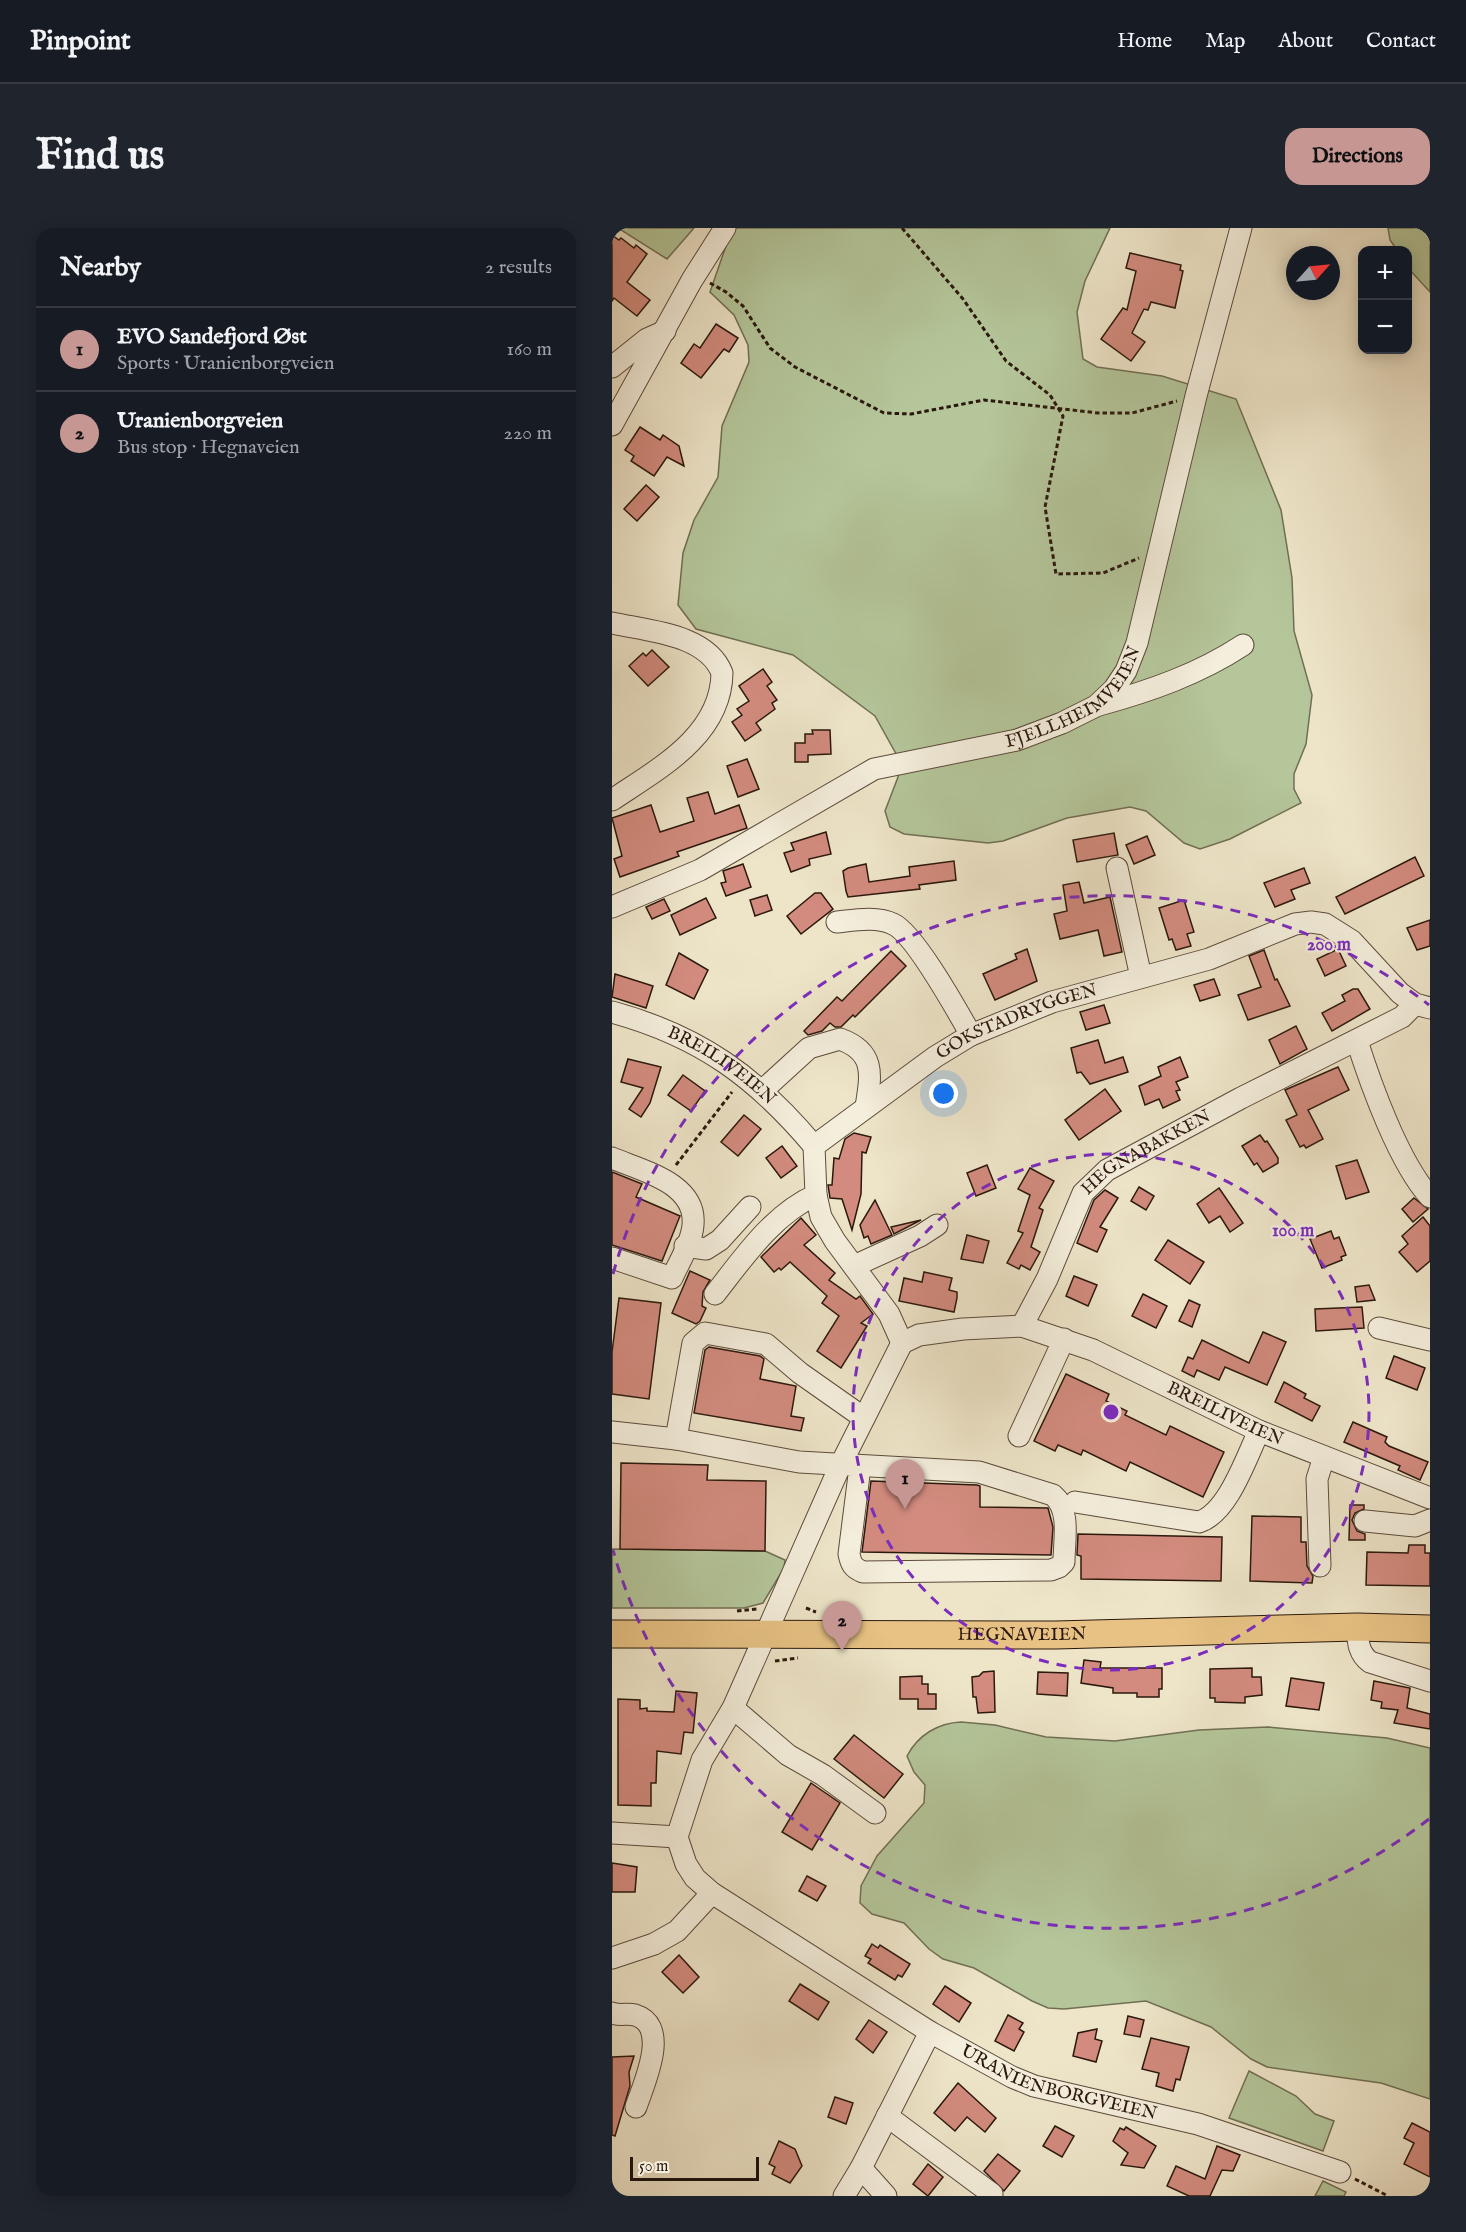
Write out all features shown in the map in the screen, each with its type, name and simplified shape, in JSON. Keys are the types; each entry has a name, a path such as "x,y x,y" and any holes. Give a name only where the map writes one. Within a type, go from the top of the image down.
{"main road":[{"name":"HEGNAVEIEN","path":"612,1634 1056,1635 1357,1627 1430,1629"}],"street":[{"path":"612,425 695,276 725,228"},
{"name":"FJELLHEIMVEIEN","path":"612,908 700,870 874,769 1017,740 1062,723 1096,706 1120,680 1137,643 1196,396 1241,228"},
{"path":"612,367 647,339 664,331"},
{"path":"612,623 672,637 702,647 711,654 722,673 718,699 698,735 673,760 612,800"},
{"path":"1096,706 1141,694 1210,667 1243,645"},
{"path":"1117,868 1141,977"},
{"path":"837,922 882,920 902,929 911,938 971,1035"},
{"name":"GOKSTADRYGGEN","path":"814,1146 934,1057 971,1035 1052,1002 1209,958 1295,924 1311,922 1325,924 1352,941 1400,993 1423,1006"},
{"name":"HEGNABAKKEN","path":"1022,1326 1047,1280 1083,1193 1095,1180 1121,1161 1423,1006"},
{"name":"BREILIVEIEN","path":"612,1012 641,1020 700,1046 763,1090 814,1146"},
{"path":"763,1090 809,1048 840,1039 861,1051 869,1065 871,1078 866,1107"},
{"path":"1357,1041 1382,1109 1421,1167 1430,1197"},
{"path":"814,1146 816,1195 821,1217 889,1314 902,1343"},
{"path":"612,1158 681,1190 691,1208 693,1226 672,1278 612,1258"},
{"path":"715,1294 751,1248 802,1201 816,1195"},
{"path":"685,1246 706,1249 720,1240 750,1207"},
{"path":"854,1266 937,1226"},
{"path":"612,1833 677,1837 702,1760 733,1707 765,1636 850,1466 864,1418 902,1343 919,1335 963,1329 1022,1326"},
{"name":"BREILIVEIEN","path":"1022,1326 1093,1350 1259,1431 1430,1498"},
{"path":"1379,1328 1430,1340"},
{"path":"676,1439 693,1343 705,1333 766,1344 800,1373 864,1418"},
{"path":"1019,1436 1064,1339"},
{"path":"1075,1502 1199,1522 1209,1519 1218,1511 1227,1496 1259,1431"},
{"path":"612,1432 676,1439 799,1462 980,1472 1053,1495 1060,1501 1064,1510 1064,1562 1059,1568 1051,1570 863,1572 857,1570 851,1564 849,1554 850,1466"},
{"path":"1320,1566 1317,1479 1324,1457"},
{"path":"1365,1521 1415,1526 1430,1520"},
{"path":"1357,1627 1358,1645 1364,1657 1370,1662 1430,1681"},
{"path":"733,1707 789,1755 823,1775 875,1813"},
{"name":"URANIENBORGVEIEN","path":"677,1837 686,1864 695,1878 712,1893 930,2032 1012,2077 1034,2086 1198,2124 1340,2172"},
{"path":"612,1958 654,1944 677,1931 712,1893"},
{"path":"612,2013 633,2014 643,2019 650,2026 653,2037 654,2053 636,2106"},
{"path":"844,2196 861,2168 930,2032"},
{"path":"886,2116 992,2194"},
{"path":"861,2168 886,2196"}],"path":[{"path":"902,228 963,299 1006,361 1050,395 1063,416 1045,507 1056,574 1103,573 1159,550"},
{"path":"695,276 726,292 743,306 770,348 795,367 884,413 911,414 984,400 1098,413 1132,412 1196,396"},
{"path":"667,1182 675,1167 743,1075"},
{"path":"772,1661 803,1658"},
{"path":"1340,2172 1388,2196"}],"green space":[{"path":"618,228 694,228 667,259"},
{"path":"735,228 1110,228 1085,281 1077,312 1083,359 1097,367 1162,376 1236,399 1281,510 1292,578 1294,631 1312,695 1306,744 1294,774 1294,789 1301,803 1230,839 1200,849 1184,843 1146,811 1130,807 1067,818 1003,841 988,843 904,834 890,827 885,811 898,777 900,761 875,716 793,655 696,629 678,605 683,553 694,520 718,477 722,426 749,362 748,345 734,315 710,292 727,243"},
{"path":"1388,228 1430,228 1430,292 1412,272 1412,246 1394,246 1390,240"},
{"path":"612,1549 765,1551 785,1560 784,1568 763,1603 744,1608 612,1608"},
{"path":"961,1722 995,1725 1046,1737 1115,1741 1199,1730 1268,1727 1387,1738 1430,1748 1430,2099 1381,2083 1267,2067 1251,2059 1211,2027 1146,2001 1064,2009 1048,2008 974,1968 943,1959 929,1949 904,1923 872,1914 860,1903 861,1886 877,1856 924,1803 925,1785 914,1772 907,1756 923,1736 944,1725"},
{"path":"1249,2071 1296,2096 1315,2114 1334,2121 1323,2151 1229,2118"},
{"path":"1323,2181 1346,2192 1344,2196 1315,2196"}],"building":[{"path":"612,235 619,240 621,238 634,248 636,245 647,254 627,282 650,300 637,316 614,298 612,301"},
{"path":"1130,253 1181,265 1180,270 1183,271 1175,308 1151,302 1148,310 1144,309 1132,333 1145,342 1131,361 1101,339 1123,308 1127,310 1136,271 1126,268"},
{"path":"716,324 738,338 729,352 724,349 701,378 681,363 694,344 700,348"},
{"path":"640,427 660,440 663,435 679,446 684,466 667,457 654,476 631,461 634,456 625,450"},
{"path":"646,485 659,497 637,521 624,509"},
{"path":"652,650 669,667 648,686 629,666 643,653 646,656"},
{"path":"763,669 772,682 767,686 777,700 772,703 775,709 756,723 761,730 745,741 732,722 742,715 737,709 749,701 739,686"},
{"path":"812,730 830,730 831,754 808,755 808,762 795,762 795,743 805,743 805,734 813,734"},
{"path":"747,759 759,789 738,797 727,766"},
{"path":"708,792 715,814 739,805 747,828 677,852 679,856 620,877 614,859 622,856 612,818 651,805 660,832 694,821 687,798"},
{"path":"826,832 831,854 809,859 810,865 791,872 784,853 794,850 791,843"},
{"path":"1114,833 1118,855 1077,862 1073,840"},
{"path":"1147,836 1155,855 1134,864 1126,845"},
{"path":"1415,857 1424,876 1345,914 1336,897"},
{"path":"954,861 956,880 919,885 920,889 848,897 846,891 843,871 848,868 866,864 869,882 910,876 909,867"},
{"path":"743,864 751,887 726,896 721,883 726,882 723,871"},
{"path":"1304,868 1310,883 1291,890 1295,899 1275,907 1264,883"},
{"path":"1079,882 1084,903 1110,897 1122,952 1104,956 1098,930 1060,939 1054,914 1067,911 1063,885"},
{"path":"815,893 821,893 833,909 801,934 787,916"},
{"path":"767,895 772,910 755,916 750,900"},
{"path":"706,898 716,918 680,935 671,915"},
{"path":"664,899 670,911 652,919 646,907"},
{"path":"1184,900 1194,932 1187,934 1191,946 1176,950 1172,939 1169,940 1159,908"},
{"path":"1430,920 1430,946 1417,950 1407,928"},
{"path":"1027,949 1037,981 995,1000 983,974 1017,959 1015,954"},
{"path":"1338,949 1346,966 1325,976 1317,959"},
{"path":"1264,950 1275,980 1277,979 1290,1006 1248,1020 1238,995 1261,987 1249,956"},
{"path":"891,951 906,966 855,1017 853,1015 841,1027 835,1027 830,1023 822,1031 808,1035 804,1031 837,997 842,1001"},
{"path":"679,953 708,970 694,999 666,985"},
{"path":"615,974 653,986 646,1008 612,997"},
{"path":"1214,979 1220,995 1200,1001 1194,985"},
{"path":"1358,989 1370,1009 1332,1031 1322,1013 1345,1001 1342,995"},
{"path":"1104,1005 1110,1023 1086,1030 1080,1012"},
{"path":"1296,1026 1307,1049 1280,1064 1269,1040"},
{"path":"1098,1040 1105,1063 1123,1057 1128,1072 1090,1084 1081,1072 1077,1073 1071,1048"},
{"path":"1180,1057 1188,1077 1176,1082 1180,1090 1176,1091 1180,1100 1163,1108 1159,1099 1145,1105 1139,1086 1161,1076 1158,1067"},
{"path":"628,1059 661,1067 650,1103 641,1117 629,1109 643,1088 621,1082"},
{"path":"1338,1067 1349,1090 1308,1110 1323,1139 1306,1148 1304,1145 1300,1147 1286,1120 1297,1115 1285,1090"},
{"path":"683,1075 705,1091 691,1111 668,1095"},
{"path":"1105,1089 1121,1111 1079,1140 1065,1120"},
{"path":"744,1115 761,1129 738,1156 721,1142"},
{"path":"854,1133 871,1137 866,1153 862,1152 861,1194 852,1230 842,1199 830,1198 828,1185 832,1185 834,1158 839,1159 845,1139"},
{"path":"1260,1135 1265,1142 1267,1141 1278,1158 1278,1163 1263,1172 1257,1163 1254,1165 1242,1146"},
{"path":"782,1146 797,1166 781,1178 766,1158"},
{"path":"1357,1160 1369,1192 1346,1199 1336,1166"},
{"path":"987,1165 996,1188 976,1196 967,1173"},
{"path":"1030,1168 1054,1181 1039,1208 1043,1210 1031,1247 1040,1252 1030,1270 1021,1265 1019,1269 1007,1263 1023,1233 1018,1231 1030,1195 1018,1189"},
{"path":"612,1172 642,1184 636,1197 680,1216 662,1261 612,1245"},
{"path":"1139,1187 1154,1196 1146,1210 1131,1201"},
{"path":"1219,1188 1243,1223 1230,1232 1220,1216 1209,1223 1197,1204"},
{"path":"1105,1190 1118,1198 1100,1227 1107,1230 1097,1252 1077,1243 1094,1200"},
{"path":"1414,1198 1428,1209 1413,1222 1402,1209"},
{"path":"875,1200 892,1235 871,1244 868,1236 864,1238 860,1225"},
{"path":"1423,1217 1430,1226 1430,1261 1417,1272 1399,1252 1408,1244 1402,1236"},
{"path":"801,1218 816,1235 804,1245 835,1273 829,1280 856,1299 860,1296 873,1314 861,1323 867,1326 841,1368 817,1351 839,1316 822,1303 827,1296 790,1262 781,1270 779,1268 774,1272 761,1257"},
{"path":"921,1220 894,1234 891,1227"},
{"path":"1331,1231 1334,1239 1339,1237 1346,1255 1341,1257 1342,1260 1322,1268 1310,1239"},
{"path":"967,1235 989,1241 983,1263 961,1259"},
{"path":"1168,1240 1204,1262 1190,1284 1155,1260"},
{"path":"690,1271 710,1280 703,1292 702,1306 706,1308 700,1321 696,1324 672,1313"},
{"path":"924,1272 952,1278 949,1290 957,1292 954,1312 899,1301 904,1278 922,1282"},
{"path":"1074,1276 1097,1285 1088,1306 1066,1296"},
{"path":"1369,1285 1375,1300 1357,1302 1355,1287"},
{"path":"1143,1294 1167,1306 1156,1328 1132,1316"},
{"path":"619,1298 661,1303 649,1399 612,1394 612,1352"},
{"path":"1189,1300 1200,1305 1192,1327 1179,1321"},
{"path":"1362,1307 1364,1328 1316,1331 1315,1309"},
{"path":"1263,1332 1286,1342 1267,1385 1225,1367 1219,1380 1197,1370 1194,1377 1182,1371 1188,1357 1193,1359 1202,1340 1249,1363"},
{"path":"709,1347 760,1356 764,1359 760,1379 796,1386 791,1416 804,1418 801,1431 694,1413 705,1350"},
{"path":"1394,1356 1425,1368 1417,1390 1386,1378"},
{"path":"1066,1374 1109,1394 1106,1401 1127,1411 1125,1415 1166,1435 1170,1426 1224,1452 1203,1497 1130,1462 1126,1471 1083,1450 1081,1455 1058,1445 1055,1451 1034,1441"},
{"path":"1284,1382 1306,1394 1304,1398 1320,1406 1312,1421 1275,1402"},
{"path":"1353,1422 1387,1437 1385,1442 1389,1446 1428,1462 1420,1480 1398,1470 1400,1466 1344,1442"},
{"path":"621,1463 708,1465 707,1480 766,1481 765,1551 620,1549"},
{"path":"871,1481 977,1485 980,1486 980,1507 1048,1508 1053,1527 1051,1555 862,1552"},
{"path":"1350,1505 1364,1505 1364,1509 1355,1513 1352,1520 1357,1531 1365,1534 1365,1540 1349,1540"},
{"path":"1252,1516 1301,1517 1301,1542 1306,1542 1307,1566 1313,1576 1312,1583 1250,1581"},
{"path":"1078,1534 1222,1537 1221,1581 1081,1579 1081,1556 1077,1555"},
{"path":"1409,1545 1425,1545 1425,1553 1430,1553 1430,1586 1366,1585 1367,1552 1408,1553"},
{"path":"1084,1660 1101,1662 1100,1668 1162,1668 1162,1689 1159,1689 1159,1697 1137,1697 1137,1693 1113,1693 1113,1688 1081,1683"},
{"path":"1252,1668 1252,1677 1261,1677 1262,1695 1245,1697 1245,1703 1215,1702 1215,1698 1210,1698 1210,1669"},
{"path":"994,1671 995,1712 978,1713 976,1697 973,1697 972,1677 979,1676 983,1672"},
{"path":"1038,1672 1068,1673 1067,1696 1037,1694"},
{"path":"922,1676 922,1684 928,1684 928,1694 936,1694 936,1709 918,1709 918,1699 900,1699 900,1677"},
{"path":"1291,1678 1324,1683 1319,1710 1286,1706"},
{"path":"1374,1681 1410,1688 1407,1708 1430,1714 1430,1729 1394,1723 1398,1710 1381,1708 1382,1702 1371,1700"},
{"path":"676,1691 697,1693 693,1733 684,1732 681,1754 657,1751 656,1783 651,1783 651,1806 618,1805 618,1699 640,1700 640,1709 647,1708 647,1711 674,1712"},
{"path":"854,1735 903,1774 884,1798 834,1759"},
{"path":"811,1783 840,1803 812,1850 782,1832"},
{"path":"612,1863 637,1867 635,1892 612,1892"},
{"path":"807,1876 826,1886 817,1901 799,1891"},
{"path":"872,1944 878,1948 880,1945 910,1964 902,1977 898,1975 895,1980 868,1963 871,1959 865,1956"},
{"path":"679,1955 699,1977 683,1993 662,1972"},
{"path":"800,1984 829,2002 818,2020 789,2001"},
{"path":"945,1986 971,2003 959,2022 933,2004"},
{"path":"1008,2015 1023,2023 1019,2029 1024,2032 1014,2051 995,2041"},
{"path":"1128,2016 1144,2020 1140,2037 1124,2034"},
{"path":"869,2020 887,2032 873,2053 856,2039"},
{"path":"1097,2029 1095,2039 1102,2041 1096,2062 1073,2056 1078,2033"},
{"path":"1151,2038 1189,2047 1180,2080 1176,2079 1173,2091 1156,2086 1159,2073 1142,2069"},
{"path":"634,2056 629,2072 630,2086 615,2136 612,2135 612,2057"},
{"path":"958,2083 996,2118 985,2132 967,2117 955,2131 934,2113"},
{"path":"835,2097 853,2103 846,2124 828,2117"},
{"path":"1412,2123 1430,2132 1430,2177 1404,2164 1414,2143 1404,2138"},
{"path":"1055,2126 1074,2136 1062,2157 1043,2146"},
{"path":"1126,2127 1156,2146 1144,2168 1121,2165 1128,2153 1113,2141 1120,2128 1124,2130"},
{"path":"779,2141 795,2149 802,2166 790,2183 772,2174 775,2167 769,2164"},
{"path":"1217,2146 1240,2155 1233,2171 1222,2170 1210,2196 1189,2196 1167,2186 1176,2166 1205,2179"},
{"path":"998,2154 1020,2171 1004,2191 984,2171"},
{"path":"928,2164 943,2177 928,2196 913,2184"}],"place":[{"name":"EVO Sandefjord Øst","path":"905,1509"},
{"name":"Uranienborgveien","path":"842,1651"}]}
